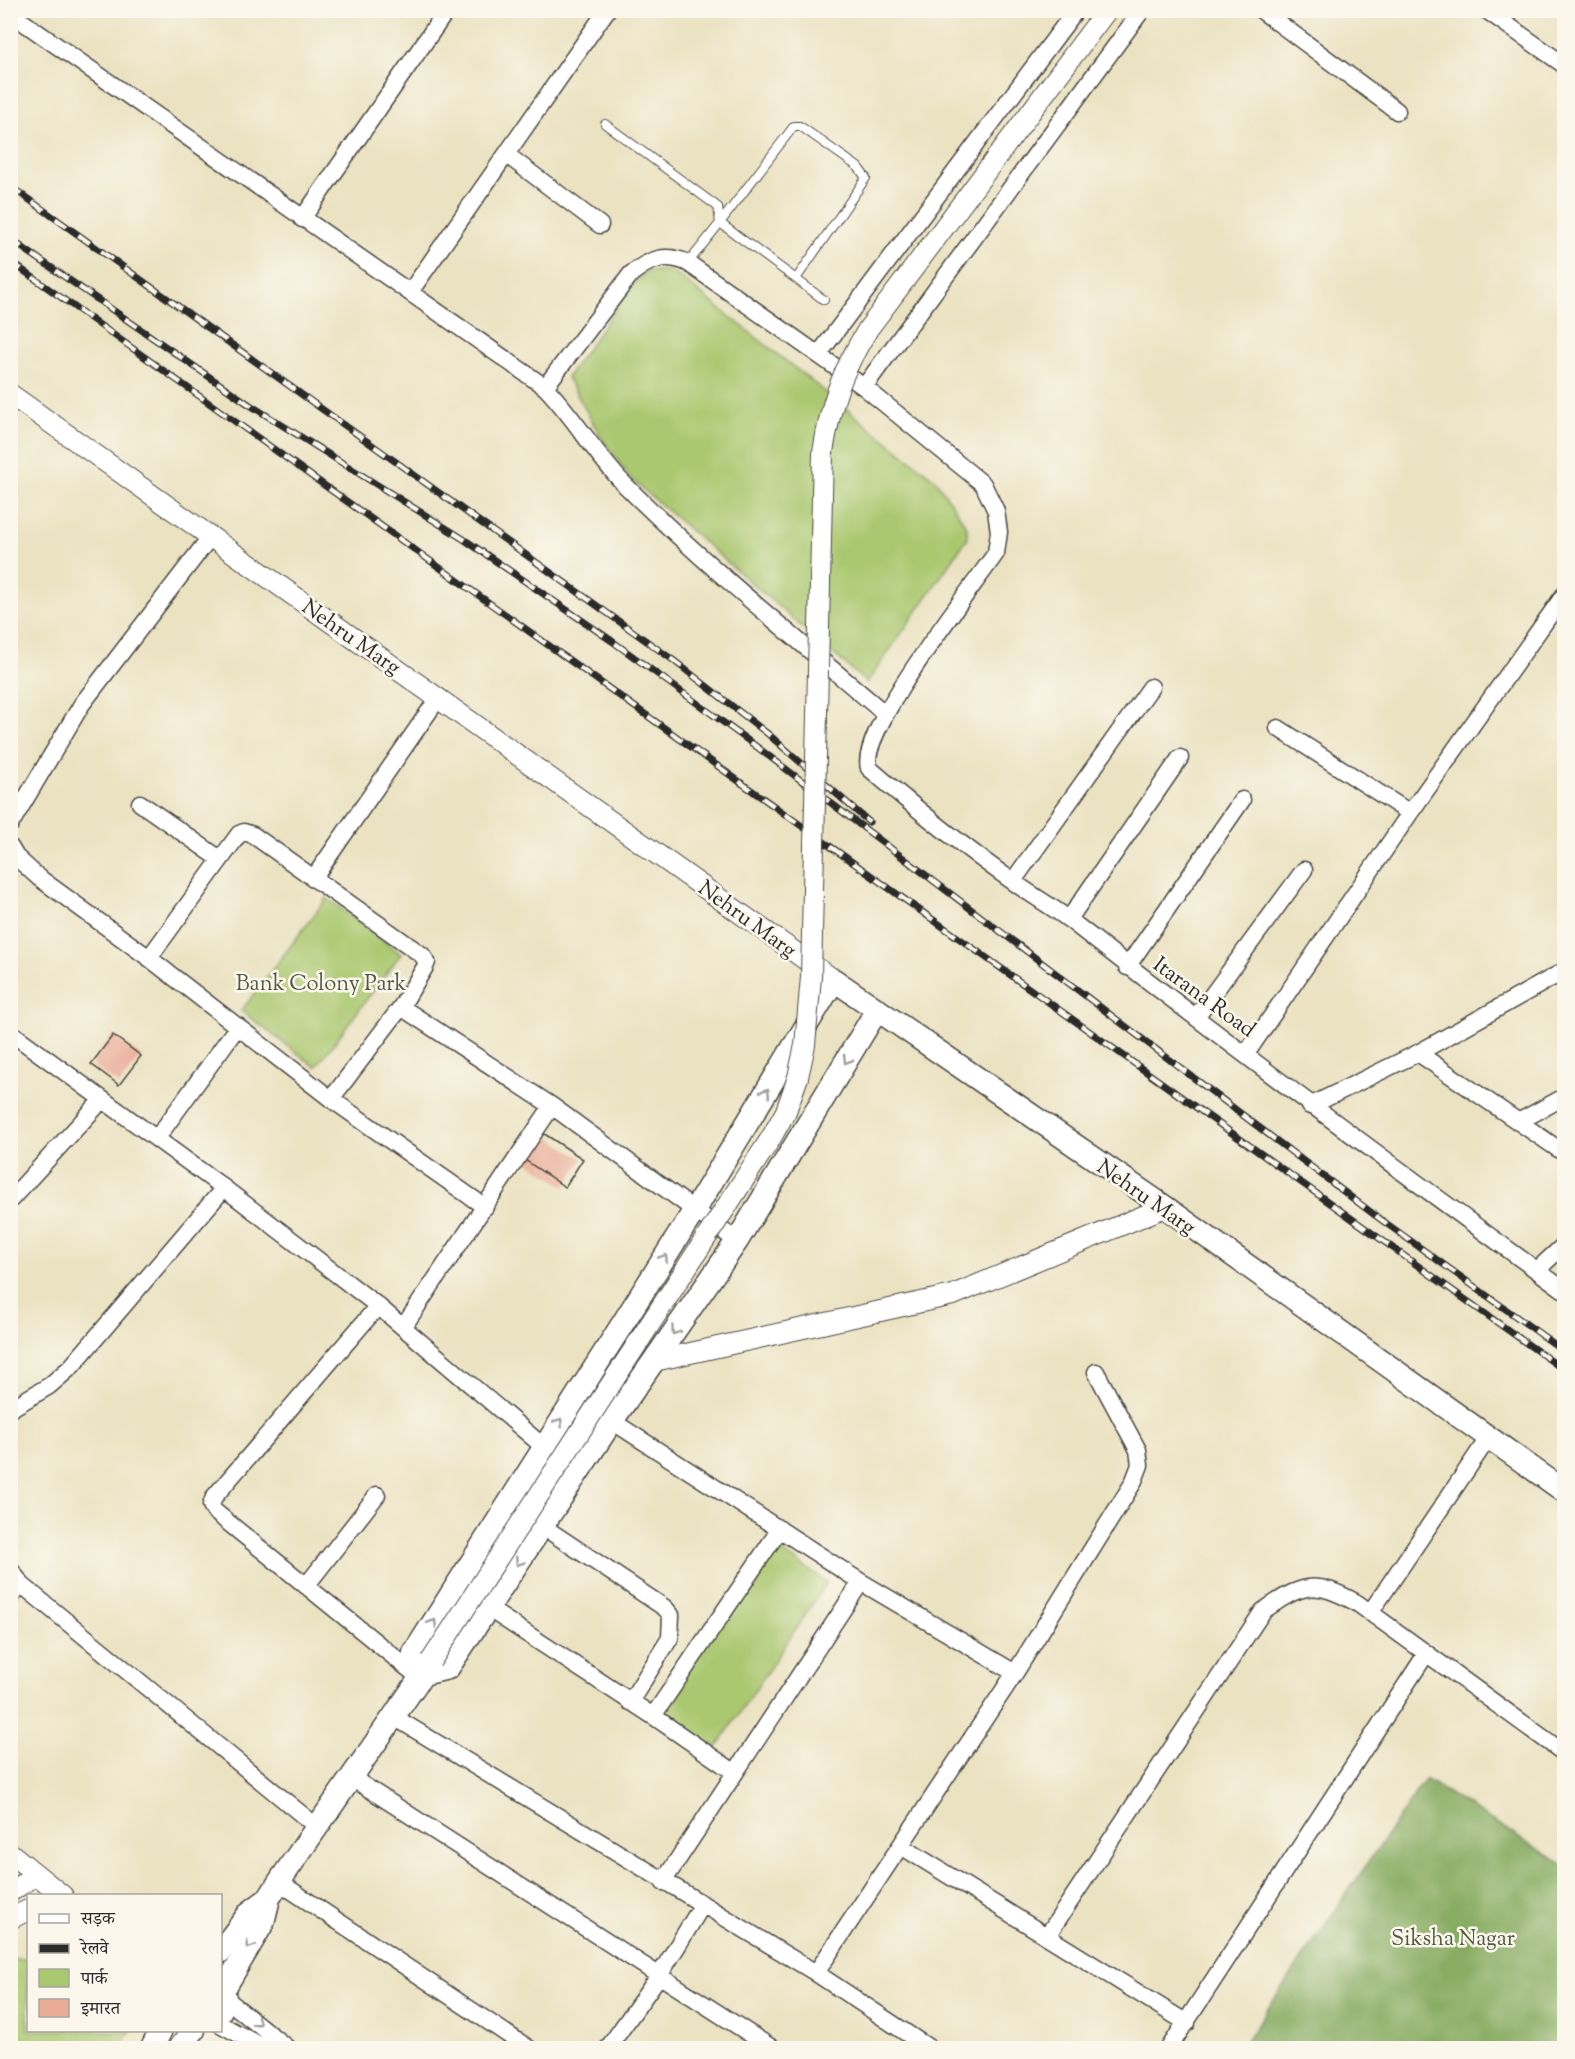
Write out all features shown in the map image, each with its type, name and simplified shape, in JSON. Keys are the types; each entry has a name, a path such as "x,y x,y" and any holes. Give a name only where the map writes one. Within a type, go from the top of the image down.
{"main road":[{"path":"425,1671 414,1653 694,1211 834,980"},
{"name":"Nehru Marg","path":"834,980 1165,1208 1564,1491"},
{"path":"222,1949 250,1912 274,1890 425,1671 448,1668 612,1421 737,1241 877,1010"},
{"name":"Nehru Marg","path":"1489,1437 1564,1478"},
{"path":"222,1995 263,1923 274,1890"},
{"path":"152,2049 160,2032"},
{"path":"180,2049 193,2032"}],"street":[{"path":"302,219 447,10"},
{"path":"410,292 607,10"},
{"path":"819,354 1076,10"},
{"path":"378,1306 214,1497 211,1504 214,1512 306,1587 425,1671 724,1213 786,1111 798,1077 805,1045 811,977 823,452 829,411 844,368 867,329 1107,10"},
{"path":"864,387 1142,10"},
{"path":"1261,10 1397,111"},
{"path":"1485,10 1564,65"},
{"path":"10,13 545,387 624,484 690,546 884,713"},
{"path":"507,155 600,225"},
{"path":"545,387 631,274 647,261 661,258 674,257 688,263"},
{"name":"Itarana Road","path":"688,263 864,387 983,484 996,511 999,532 996,553 884,713 867,752 869,768 1013,881 1069,919 1127,967 1246,1054 1310,1106 1564,1290"},
{"name":"Nehru Marg","path":"10,394 834,980"},
{"path":"10,825 82,704 211,536"},
{"path":"1246,1054 1410,813 1564,595"},
{"path":"1013,881 1151,687"},
{"path":"313,879 439,698"},
{"path":"1278,728 1410,813"},
{"path":"1069,919 1180,758"},
{"path":"1127,967 1242,800"},
{"path":"140,803 220,859"},
{"path":"149,958 220,859 239,834 244,832 253,835 422,955 427,962 401,1007 331,1099"},
{"path":"10,847 38,877 149,958 331,1099 485,1207"},
{"path":"1196,1017 1304,870"},
{"path":"1310,1106 1418,1053 1564,971"},
{"path":"401,1007 552,1106 737,1241"},
{"path":"157,1138 238,1026"},
{"path":"10,1032 157,1138 404,1326 577,1475"},
{"path":"1418,1053 1564,1153"},
{"path":"1518,1122 1564,1097"},
{"path":"11,1199 102,1100"},
{"path":"404,1326 552,1106"},
{"path":"10,1409 49,1386 71,1367 224,1188"},
{"path":"654,1361 953,1295 1165,1208"},
{"path":"1537,1270 1564,1245"},
{"path":"816,1973 1015,1673 1133,1483 1140,1465 1138,1450 1096,1372"},
{"path":"612,1421 861,1582 1015,1673"},
{"path":"1370,1613 1489,1437"},
{"path":"306,1587 377,1495"},
{"path":"542,1527 664,1608 671,1615 670,1638 630,1702"},
{"path":"653,1716 780,1529"},
{"path":"10,1569 16,1591 317,1827"},
{"path":"663,1882 861,1582"},
{"path":"1047,1936 1263,1611 1300,1588 1314,1587 1337,1592 1370,1613 1564,1753"},
{"path":"489,1609 734,1772"},
{"path":"1169,2049 1426,1654"},
{"path":"394,1717 816,1973 929,2049"},
{"path":"352,1778 772,2049"},
{"path":"901,1846 1187,2023"},
{"path":"10,1853 57,1894"},
{"path":"17,1891 36,1875"},
{"path":"274,1890 528,2049"},
{"path":"608,2049 659,1976 703,1904"},
{"path":"10,1919 27,1910"},
{"path":"222,1995 275,2036 287,2049"},
{"path":"222,2025 264,2049"}],"lane":[{"path":"605,124 715,203 721,213 720,223"},
{"path":"688,263 794,126 800,126 865,173 863,185 796,279"},
{"path":"720,223 824,300"}],"green space":[{"path":"647,271 670,271 685,281 936,480 967,527 967,539 867,683 631,479 604,442 567,377 634,283"},
{"name":"Bank Colony Park","path":"327,898 401,954 316,1067 241,1011"},
{"path":"771,1544 827,1582 713,1753 656,1715"},
{"name":"Siksha Nagar","path":"1425,1779 1564,1865 1564,2048 1241,2048"},
{"path":"11,1959 27,1959 27,2032 130,2032 120,2048 11,2048"}],"building":[{"path":"113,1035 141,1056 119,1085 91,1064"},
{"path":"543,1133 583,1159 565,1187 525,1160"}],"railway":[{"path":"10,186 673,660 768,734 869,822"},
{"path":"10,239 250,405 465,540 612,641 757,747 1376,1216 1564,1351"},
{"path":"10,261 1564,1370"}]}
